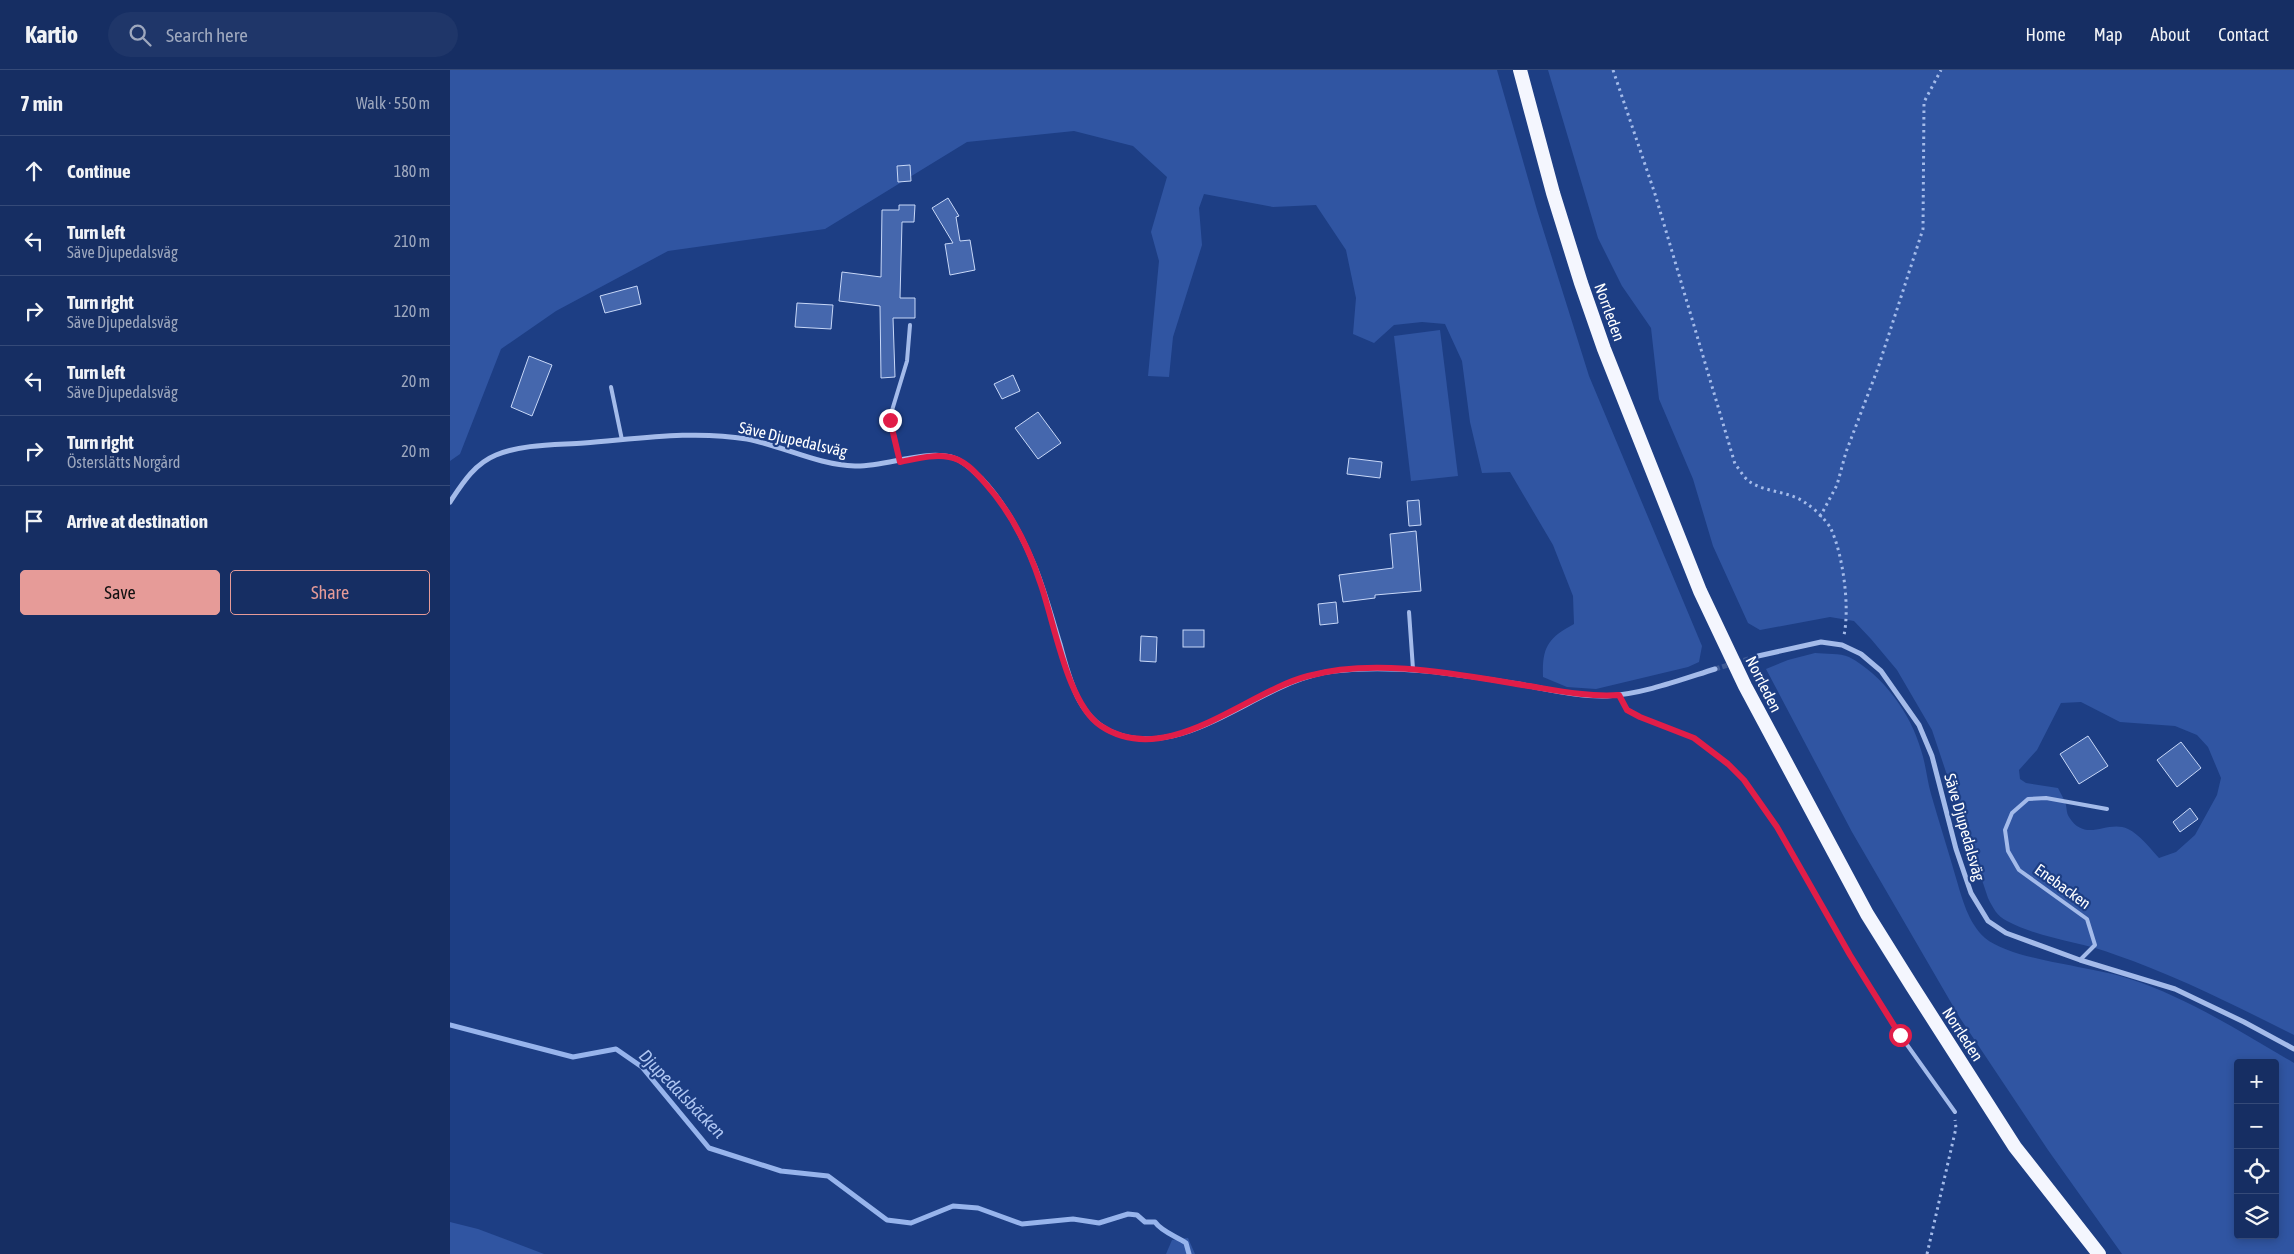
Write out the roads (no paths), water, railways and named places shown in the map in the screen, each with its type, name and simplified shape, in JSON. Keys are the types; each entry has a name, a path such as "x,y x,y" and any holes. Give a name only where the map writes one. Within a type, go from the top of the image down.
{"highway":[{"name":"Norrleden","path":"1520,70 1553,193 1604,349 1700,591 1745,686 1867,914 2015,1147 2099,1254"}],"street":[{"name":"Säve Djupedalsväg","path":"450,502 475,469 493,456 531,447 697,435 732,437 754,441 840,464 856,466 900,462 926,457 952,457 966,464 994,493 1017,528 1034,564 1076,696 1093,720 1111,731 1140,738 1168,736 1202,726 1278,687 1307,676 1333,671 1413,669 1591,696 1619,695 1715,669"},
{"name":"Säve Djupedalsväg","path":"1758,656 1813,644 1842,645 1861,654 1881,671 1920,725 1932,756 1956,849 1972,893 1988,921 2006,933 2080,960 2175,990 2244,1022 2294,1049"}],"lane":[{"path":"900,462 890,417 907,361 910,325"},
{"path":"611,387 622,440"},
{"path":"1409,612 1413,669"},
{"path":"1619,695 1627,710 1694,738 1728,764 1744,780 1777,827 1850,955 1900,1035 1955,1112"},
{"name":"Enebacken","path":"2080,960 2095,944 2087,919 2019,870 2008,851 2005,830 2012,813 2028,799 2046,798 2107,809"}],"waterway":[{"name":"Djupedalsbäcken","path":"450,1025 573,1057 616,1049 642,1067 709,1148 781,1171 828,1176 887,1220 911,1223 953,1206 978,1208 1022,1224 1073,1219 1099,1223 1128,1214 1137,1215 1145,1222 1155,1222 1165,1231 1186,1243 1189,1254"}],"tunnel":[{"path":"1715,669 1758,656"}]}
